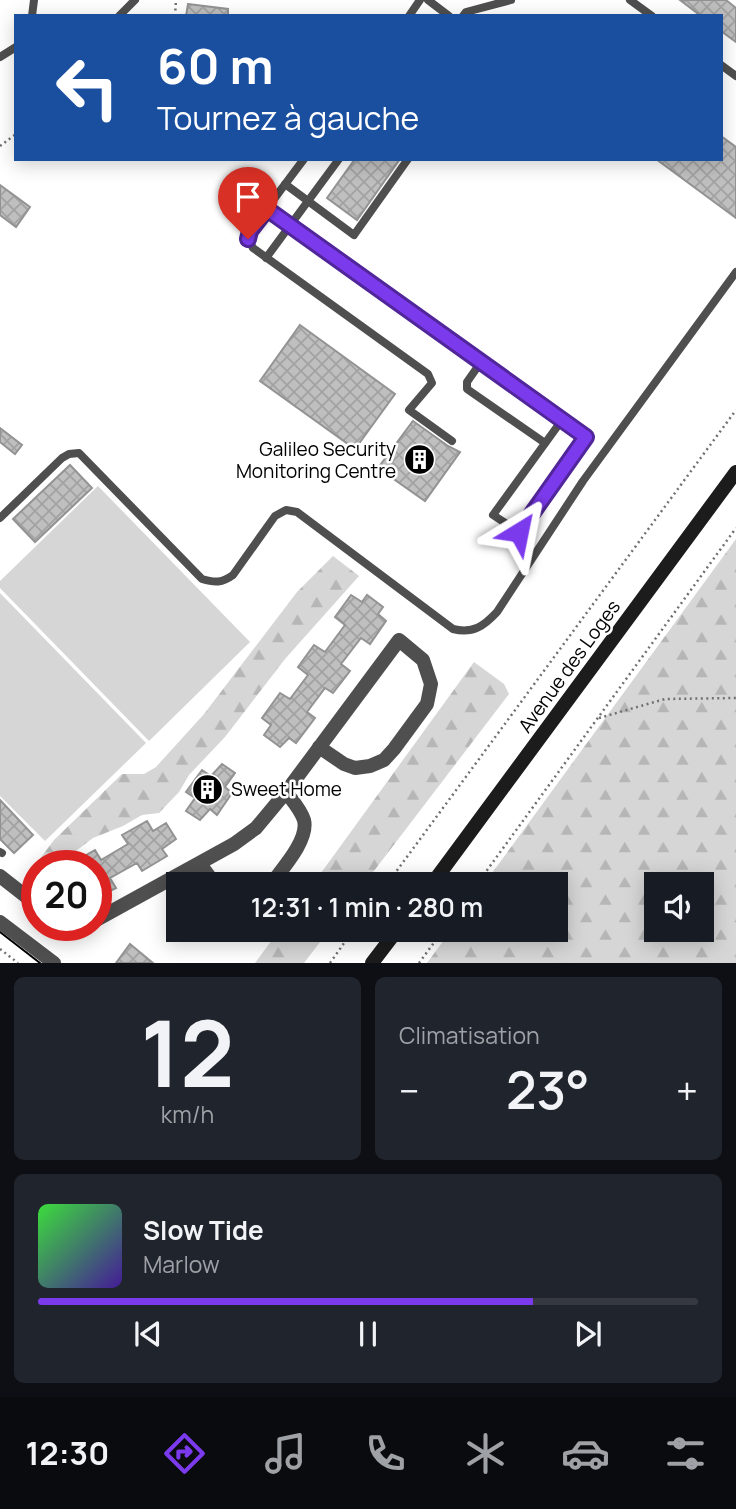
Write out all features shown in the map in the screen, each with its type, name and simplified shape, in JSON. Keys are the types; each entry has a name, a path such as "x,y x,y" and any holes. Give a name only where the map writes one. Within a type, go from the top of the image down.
{"main road":[{"name":"Avenue des Loges","path":"441,872 736,472"},
{"path":"372,963 389,942"},
{"path":"378,963 391,942"}],"street":[{"path":"112,911 200,864 256,828 399,640 423,660 431,684 427,704 384,760 355,768 319,747"},
{"path":"280,872 294,853 304,831 303,817 286,792"},
{"path":"200,864 206,872"},
{"path":"0,876 21,892"},
{"path":"0,922 54,963"}],"lane":[{"path":"121,14 135,0"},
{"path":"428,0 446,14"},
{"path":"464,14 511,0"},
{"path":"631,0 649,14"},
{"path":"302,161 250,231 248,239 253,248 266,258 428,374 432,383 409,410 452,441"},
{"path":"266,258 338,161"},
{"path":"285,184 354,235 407,161"},
{"path":"267,209 586,437 519,532 493,515 562,420"},
{"path":"0,518 62,458 79,453 202,579 213,583 223,582 233,575 275,516 286,510 297,512 453,629 462,632 475,631 497,612 583,481 736,272"},
{"path":"481,362 467,382 467,389 545,443"}],"path":[{"path":"396,872 736,410"},
{"path":"486,872 736,528"},
{"path":"596,719 665,699 736,698"},
{"path":"330,963 345,942"},
{"path":"419,963 434,942"},
{"path":"0,949 18,963"}],"green space":[{"path":"98,486 250,642 149,741 0,588 0,581"},
{"path":"736,539 736,963 427,963 442,942 568,942 568,872 493,872"},
{"path":"333,556 359,576 285,659 225,737 189,775 179,792 159,813 142,815 93,838 77,850 46,850 122,774 144,774 156,767 204,714 297,592"},
{"path":"0,593 146,743 45,841 0,796"},
{"path":"474,662 504,684 509,694 373,872 322,872"},
{"path":"270,942 320,942 304,963 255,963"}],"building":[{"path":"680,0 726,0 736,8 736,42 723,32 723,14 698,14"},
{"path":"188,4 228,9 228,14 186,14"},
{"path":"723,137 736,147 736,218 659,161 723,161"},
{"path":"354,161 399,161 357,220 327,198"},
{"path":"0,185 30,207 16,227 0,215"},
{"path":"300,325 395,394 355,449 260,381"},
{"name":"Galileo Security Monitoring Centre","path":"413,421 460,452 425,501 378,468"},
{"path":"0,428 22,445 15,454 0,442"},
{"path":"70,465 92,488 35,542 13,519"},
{"path":"351,595 362,602 367,595 383,607 378,614 386,621 370,644 361,638 341,664 350,671 333,693 325,688 307,712 315,718 296,743 289,738 280,747 264,735 271,725 262,718 280,693 290,699 308,675 298,667 314,645 325,652 345,625 335,617"},
{"name":"Sweet Home","path":"222,764 235,773 225,787 232,793 217,815 210,809 200,820 186,811 195,798 186,792 202,770 211,776"},
{"path":"0,800 33,835 14,853 0,839"},
{"path":"147,821 153,831 166,823 176,839 162,849 167,856 142,871 137,863 112,877 112,853 128,844 122,835"},
{"path":"130,944 153,963 116,963"}],"tram line":[{"path":"0,932 40,963"}],"place":[{"name":"Galileo Security Monitoring Centre","path":"419,460"},
{"name":"Sweet Home","path":"208,789"}],"route":[{"path":"248,239 250,231 267,209 586,437 519,532"}]}
